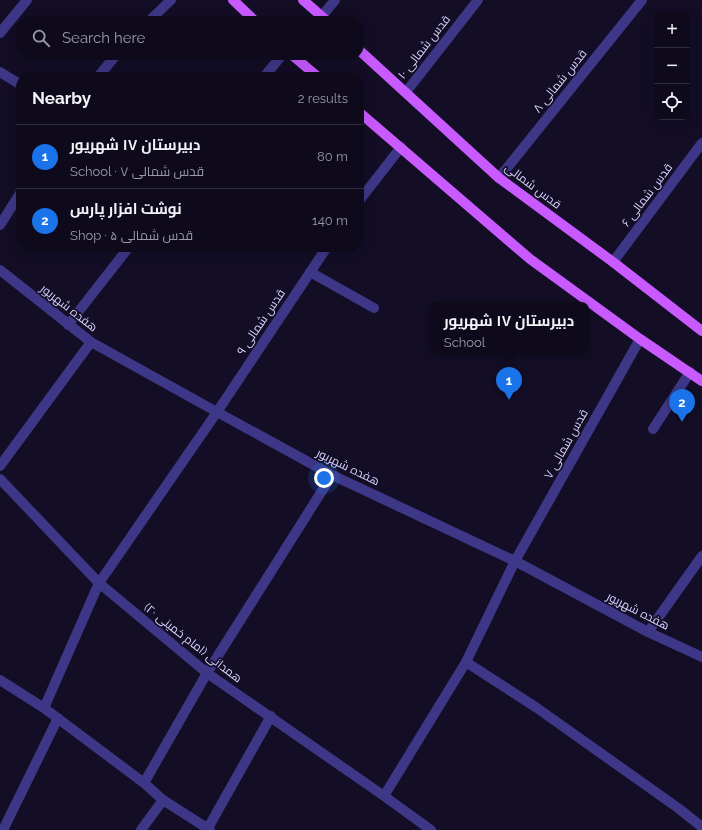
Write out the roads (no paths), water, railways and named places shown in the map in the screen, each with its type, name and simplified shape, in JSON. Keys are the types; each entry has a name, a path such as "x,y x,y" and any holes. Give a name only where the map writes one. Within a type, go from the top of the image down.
{"main road":[{"path":"233,0 250,16"},
{"path":"303,0 321,16"},
{"name":"قدس شمالی","path":"364,54 499,178 613,262 702,331"},
{"path":"298,60 312,72"},
{"path":"364,116 530,260 588,302"},
{"path":"589,302 702,381"}],"street":[{"path":"0,33 27,0"},
{"path":"154,16 171,0"},
{"path":"326,16 335,0"},
{"name":"قدس شمالی ۱۰","path":"406,92 478,0"},
{"name":"قدس شمالی ۸","path":"499,178 642,0"},
{"path":"102,72 112,60"},
{"path":"268,72 278,60"},
{"path":"0,72 16,82"},
{"name":"قدس شمالی ۶","path":"613,262 702,143"},
{"path":"364,195 401,147"},
{"path":"0,225 16,200"},
{"path":"68,325 126,252"},
{"name":"قدس شمالی ۹","path":"44,708 99,583 324,252"},
{"name":"هفده شهریور","path":"0,270 91,342 216,412 332,475 515,561 648,632 702,657"},
{"path":"310,272 374,308"},
{"name":"۷ قدس شمالی","path":"384,796 466,662 515,561 640,339"},
{"path":"0,466 91,342"},
{"path":"653,429 690,372"},
{"path":"144,783 206,672 332,475"},
{"name":"همدانی (امام خمینی ۲۰)","path":"0,479 99,583 206,672 271,716 431,830"},
{"path":"648,632 702,556"},
{"path":"466,662 543,713 678,808 702,827"},
{"path":"0,680 58,718 144,783 163,800 209,829 271,716"},
{"path":"3,830 58,718"},
{"path":"141,830 163,800"}],"place":[{"name":"دبیرستان ۱۷ شهریور","path":"509,400"},
{"name":"نوشت افزار پارس","path":"682,422"}]}
